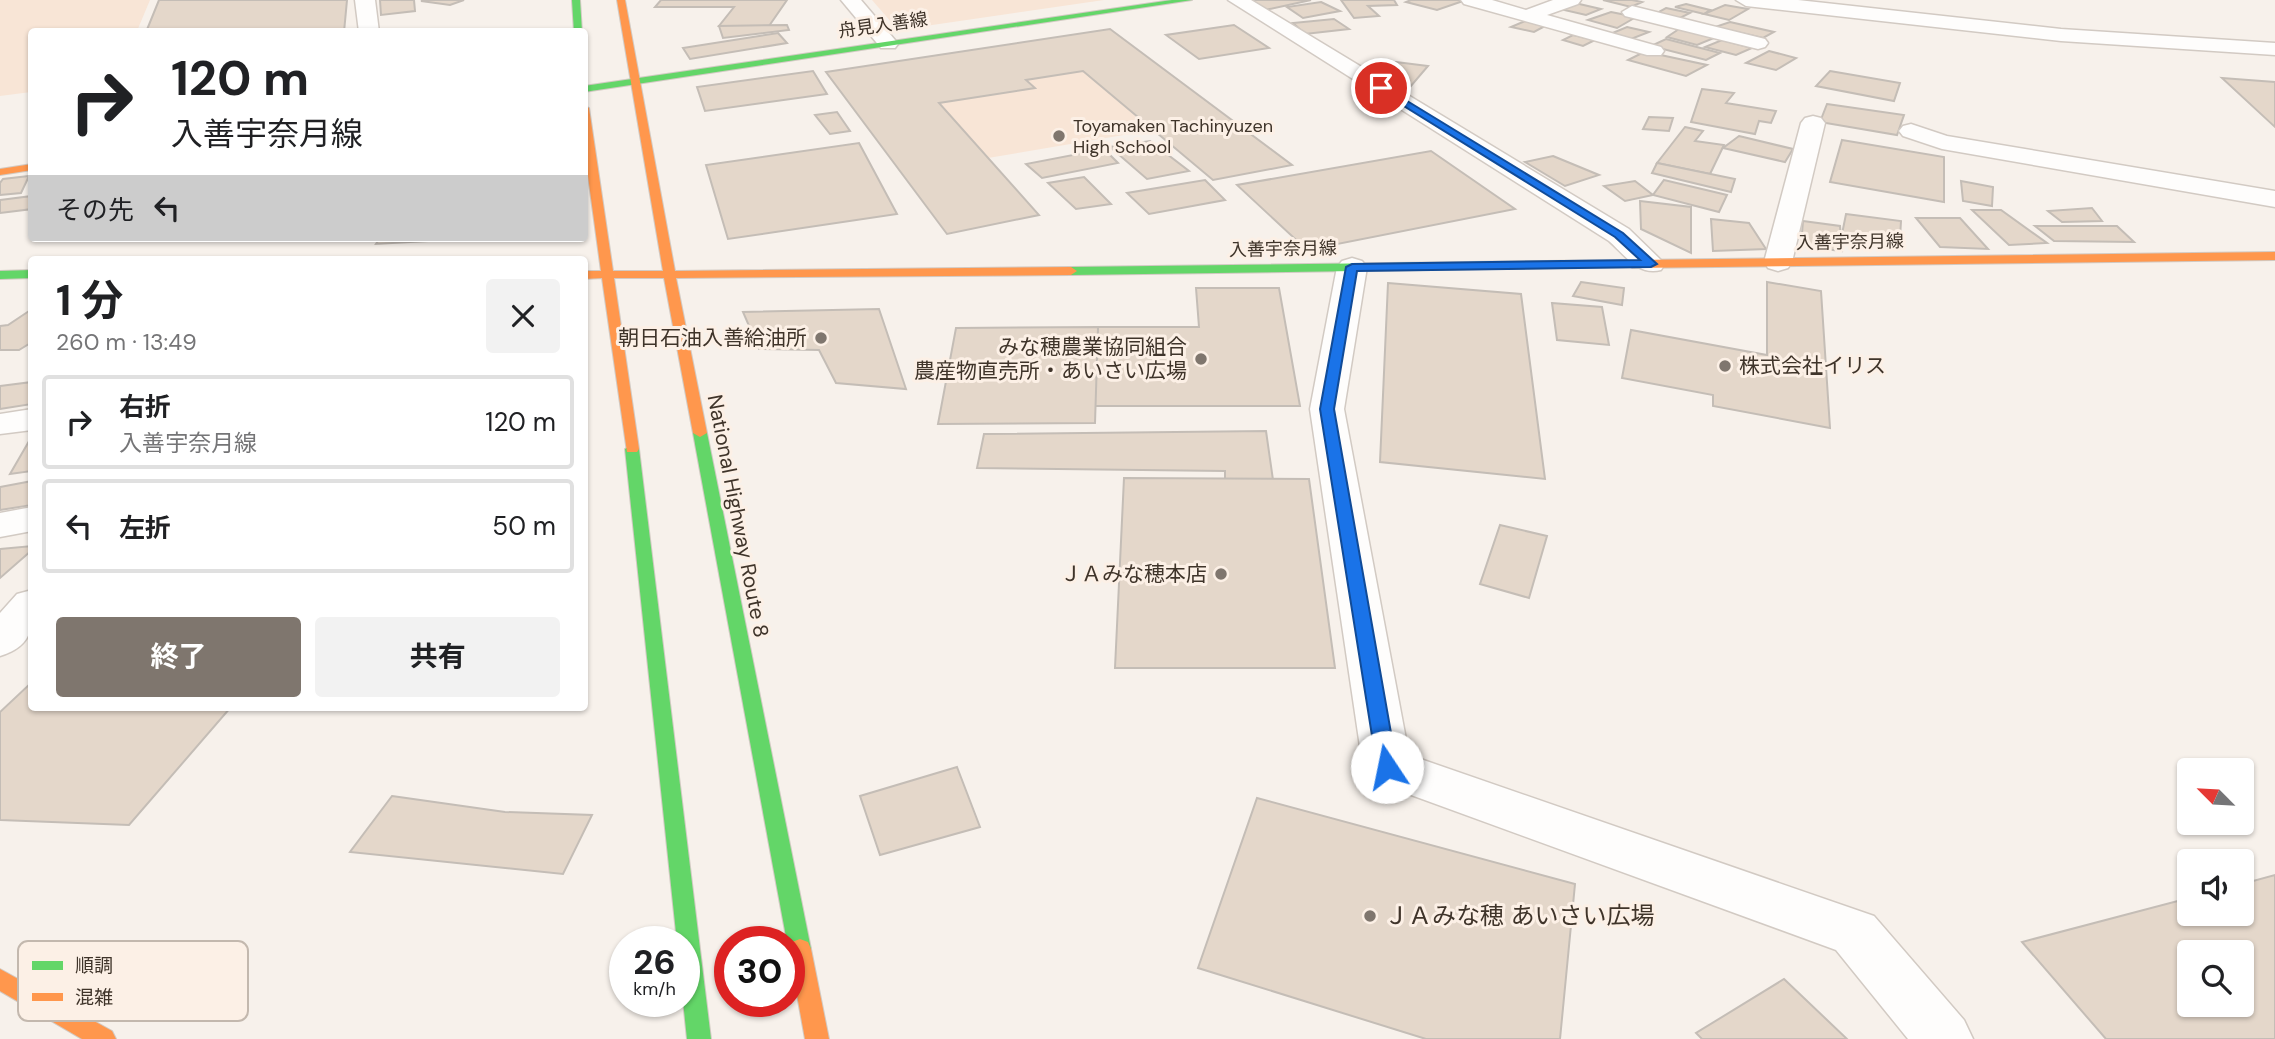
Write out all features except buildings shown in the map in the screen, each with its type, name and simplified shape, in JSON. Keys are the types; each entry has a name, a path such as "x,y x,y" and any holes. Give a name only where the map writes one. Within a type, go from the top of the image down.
{"main road":[{"path":"576,0 578,28"},
{"name":"National Highway Route 8","path":"621,0 670,276 817,1039"},
{"name":"舟見入善線","path":"588,89 1188,0"},
{"path":"588,133 611,276 654,629 699,1039"},
{"path":"0,172 28,168"},
{"name":"入善宇奈月線","path":"588,275 2275,256"},
{"path":"0,275 28,274"},
{"path":"0,979 18,989"},
{"path":"73,1021 104,1039"}],"street":[{"path":"365,0 368,28"},
{"path":"851,0 888,44"},
{"path":"1238,0 1619,235 1651,264"},
{"path":"1471,0 1654,51"},
{"path":"1527,16 1571,0"},
{"path":"1632,12 1654,0"},
{"path":"1746,0 2061,35 2275,49"},
{"path":"1596,3 1758,43"},
{"path":"1778,262 1813,123"},
{"path":"1911,131 1942,142 2275,199"},
{"path":"1352,267 1327,409 1387,767 1855,933 1944,1039"},
{"path":"0,424 28,420"},
{"path":"0,525 28,520"},
{"path":"0,641 28,609"}],"shaded area":[{"path":"0,0 150,0 138,28 28,28 28,92 0,96"},
{"path":"872,0 1104,0 898,30"},
{"path":"1083,71 1153,130 988,158 939,103 1033,88 1026,80"}],"traffic: fast":[{"path":"576,0 578,28"},
{"path":"588,88 1188,0"},
{"path":"1071,271 1632,264"},
{"path":"0,275 28,274"},
{"path":"700,433 796,926"},
{"path":"632,449 699,1039"}],"traffic: slow":[{"path":"621,0 700,433"},
{"path":"588,136 632,449"},
{"path":"0,172 28,168"},
{"path":"1632,264 2275,256"},
{"path":"588,275 1071,271"},
{"path":"805,975 817,1039"},
{"path":"0,979 18,989"},
{"path":"73,1021 104,1039"}],"place":[{"name":"Toyamaken Tachinyuzen High School","path":"1059,136"},
{"name":"朝日石油入善給油所","path":"821,338"},
{"name":"みな穂農業協同組合 農産物直売所・あいさい広場","path":"1201,359"},
{"name":"株式会社イリス","path":"1725,366"},
{"name":"ＪＡみな穂本店","path":"1221,574"},
{"name":"ＪＡみな穂 あいさい広場","path":"1370,916"}],"route":[{"path":"1381,88 1619,235 1651,264 1352,267 1327,409 1387,767"}]}
